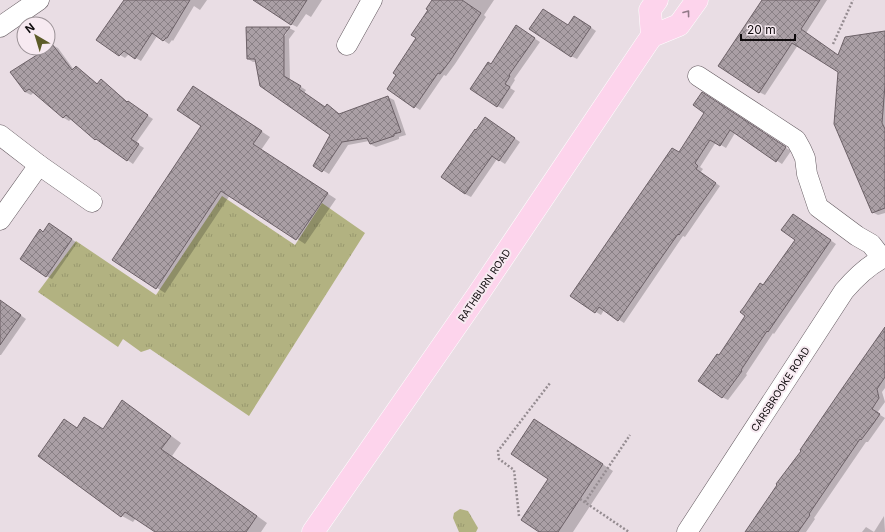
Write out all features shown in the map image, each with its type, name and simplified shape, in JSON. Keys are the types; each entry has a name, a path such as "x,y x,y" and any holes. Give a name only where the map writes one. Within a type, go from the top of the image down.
{"main road":[{"path":"657,0 650,10 652,36 679,25 697,0"},
{"name":"RATHBURN ROAD","path":"313,532 479,293 652,36"}],"street":[{"path":"0,27 39,0"},
{"path":"347,46 372,0"},
{"path":"698,76 796,140 803,154 807,174 818,207 871,244 884,258"},
{"path":"0,136 92,202"},
{"path":"0,220 39,165"},
{"name":"CARSBROOKE ROAD","path":"687,532 844,292 858,275 874,263 884,258"}],"path":[{"path":"833,44 853,0"},
{"path":"519,516 514,470 499,459 498,451 550,383"},
{"path":"585,502 630,436"},
{"path":"580,499 629,532"}],"green space":[{"path":"222,196 295,245 322,203 365,233 249,416 150,349 141,352 123,339 118,347 38,292 76,241 156,295"},
{"path":"460,509 468,511 478,528 476,532 459,532 453,518 454,513"}],"building":[{"path":"124,0 190,0 167,38 163,41 152,33 135,59 124,51 119,56 96,40"},
{"path":"253,0 307,0 291,25"},
{"path":"432,0 462,0 481,13 450,61 440,74 438,73 414,108 387,89 396,75 393,73 416,38 411,35 428,10 426,9"},
{"path":"762,0 820,0 801,29 838,55 845,37 885,31 885,85 882,123 885,129 885,208 872,213 834,124 838,72 792,43 759,93 718,66"},
{"path":"543,9 568,25 574,16 591,27 571,57 529,29"},
{"path":"516,25 535,38 509,75 510,76 505,84 510,87 497,107 470,89 488,62 491,64"},
{"path":"246,27 290,27 284,35 284,76 301,86 299,89 325,107 327,104 339,114 388,96 401,132 394,134 394,136 370,144 367,138 342,142 322,172 313,166 330,135 260,86 255,59 247,59"},
{"path":"56,49 72,70 76,66 97,84 101,79 127,102 128,101 148,115 131,139 139,144 127,161 96,139 95,140 66,115 63,118 29,89 25,92 10,72 35,56 56,56"},
{"path":"193,86 262,131 253,144 328,193 296,240 221,191 156,289 112,260 201,126 177,110"},
{"path":"702,92 786,147 776,162 730,130 720,146 710,140 695,163 698,166 696,169 716,183 679,235 678,234 618,321 599,307 595,313 570,296 672,148 679,152 704,113 693,105"},
{"path":"485,117 515,138 499,161 492,156 465,194 441,177"},
{"path":"793,214 831,240 722,398 698,381 717,354 719,355 745,316 740,312 760,283 763,285 795,240 781,230"},
{"path":"49,223 72,239 46,277 20,259 40,229 43,232"},
{"path":"0,300 21,315 0,345"},
{"path":"885,327 885,377 877,389 879,398 872,409 880,414 861,440 860,439 798,532 745,532 777,485 776,484 801,451 800,450"},
{"path":"122,400 171,436 161,449 257,516 246,532 155,532 125,512 121,517 38,456 64,419 77,428 84,417 103,429"},
{"path":"534,419 603,464 558,532 539,532 521,520 548,479 511,454"}]}
